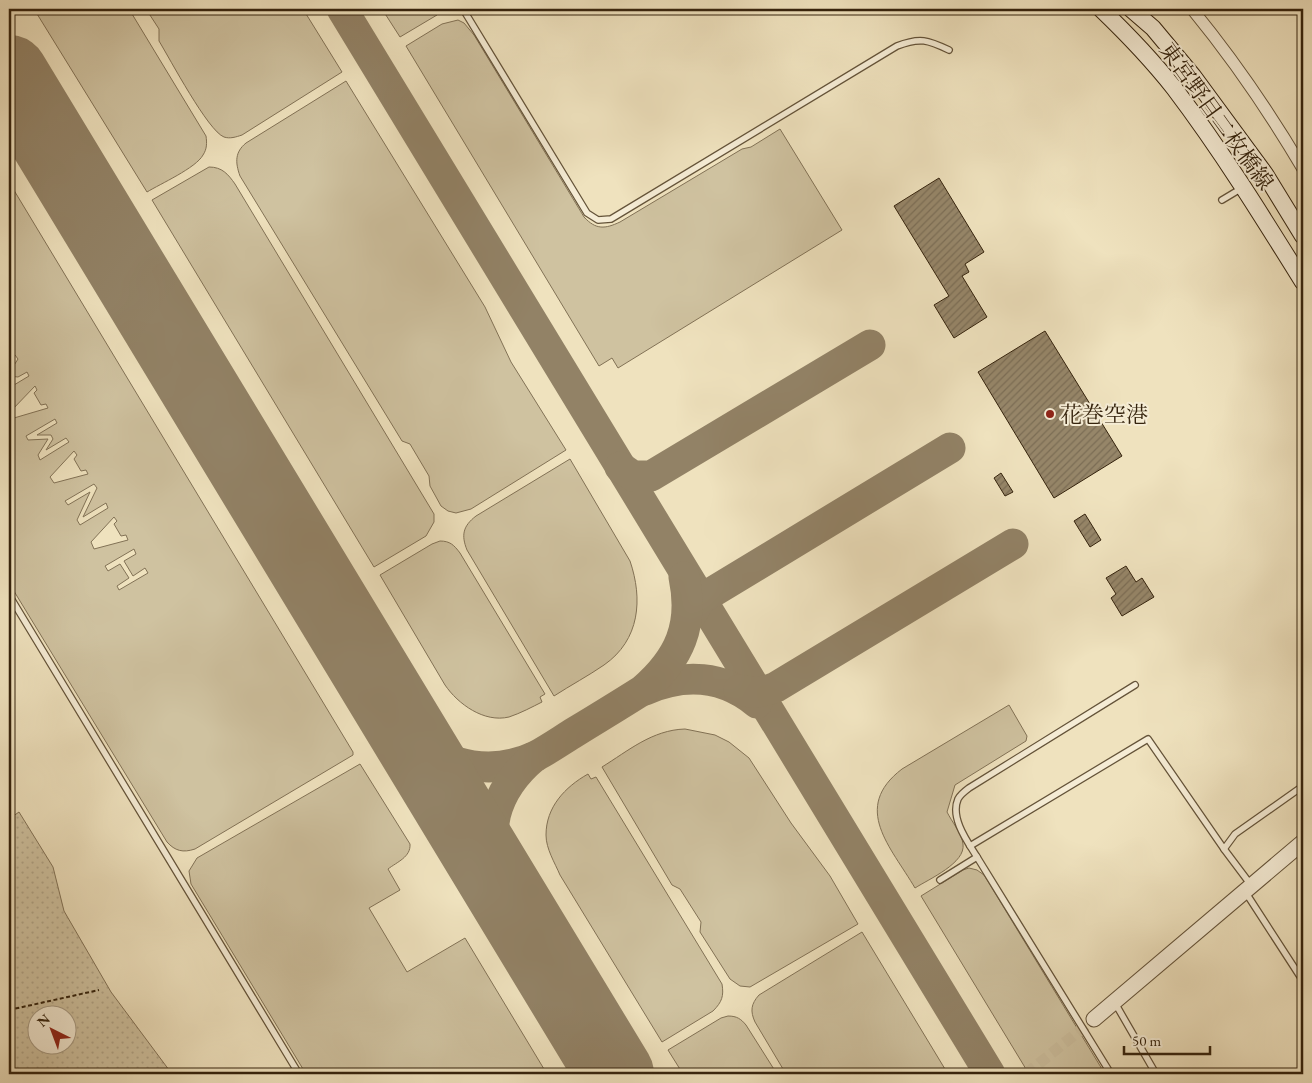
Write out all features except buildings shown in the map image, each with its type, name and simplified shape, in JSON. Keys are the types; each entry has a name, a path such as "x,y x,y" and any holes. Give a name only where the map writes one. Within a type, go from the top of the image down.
{"main road":[{"name":"東宮野目二枚橋線","path":"1101,9 1132,40 1173,87 1244,187 1303,282"},
{"name":"東宮野目二枚橋線","path":"1131,9 1153,28 1193,76 1264,174 1303,236"}],"street":[{"path":"1192,9 1228,54 1282,133 1303,169"},
{"path":"1094,1019 1303,842"}],"lane":[{"path":"463,9 587,213 598,220 611,220 897,46 909,41 926,40 949,50"},
{"path":"1222,200 1244,187"},
{"path":"9,595 299,1074"},
{"path":"1111,1074 970,846 957,820 955,810 959,798 968,788 1135,686"},
{"path":"970,846 1148,739 1224,849 1303,981"},
{"path":"1224,849 1235,834 1303,786"},
{"path":"940,880 977,857"},
{"path":"1114,1002 1156,1074"}],"path":[{"path":"9,1010 99,990"}],"shaded area":[{"path":"34,9 129,9 206,136 206,148 199,160 186,170 147,192"},
{"path":"146,9 303,9 342,72 242,135 231,138 224,137 217,132 199,109 159,41 159,29"},
{"path":"382,9 443,9 437,15 400,37"},
{"path":"458,20 464,23 474,35 584,217 593,224 605,227 620,222 742,149 751,147 780,129 842,230 618,368 612,358 599,366 406,46 442,24"},
{"path":"346,81 485,307 511,362 566,450 471,509 456,513 448,511 441,506 430,486 429,476 410,444 402,441 238,171 237,158 242,146"},
{"path":"209,167 218,168 230,177 235,184 434,514 434,522 426,536 374,567 152,200"},
{"path":"9,182 353,752 353,755 195,849 180,850 167,842 9,583 9,388 29,376 27,372 18,377 9,376 18,359 15,355 9,364","holes":["35,386 37,390 34,393 41,405 46,404 48,408 14,418 11,411","55,419 57,423 37,435 51,435 53,439 46,450 66,438 69,442 40,460 38,455 48,439 28,440 26,436","74,451 77,455 74,459 81,471 86,470 88,474 54,483 50,477","94,484 97,488 83,517 106,503 108,508 80,525 77,520 90,492 68,505 65,501","114,517 117,521 114,524 121,536 126,535 128,540 94,549 91,542","134,549 136,554 124,561 133,576 145,568 148,573 119,590 117,586 129,578 120,564 108,571 105,566"]},
{"path":"570,459 630,561 634,575 637,604 631,631 625,644 616,655 598,669 554,696 467,550 464,531 468,523 476,516"},
{"path":"440,541 452,544 460,553 545,694 540,697 542,702 509,717 490,717 481,715 464,705 445,685 380,575"},
{"path":"1009,705 1027,736 1026,741 955,785 947,812 961,836 962,851 959,858 953,864 915,888 887,843 880,828 877,813 879,798 887,784 902,769"},
{"path":"685,729 715,735 729,742 749,758 791,823 830,876 858,924 750,987 740,986 730,979 700,932 701,922 680,889 672,885 602,767 651,737 673,730"},
{"path":"360,764 410,844 410,849 406,856 388,869 400,890 369,908 407,972 465,938 547,1074 306,1074 191,884 189,871 197,858"},
{"path":"588,774 591,779 596,777 722,984 722,999 713,1011 662,1042 560,875 547,845 547,825 553,807 572,785"},
{"path":"19,812 53,867 64,911 111,992 172,1074 9,1074 9,819"},
{"path":"969,868 977,870 984,875 1105,1074 1029,1074 921,896"},
{"path":"862,932 948,1074 786,1074 755,1022 752,1014 754,1001 759,995"},
{"path":"728,1016 739,1018 746,1025 777,1074 683,1074 668,1050 721,1018"}],"taxiway":[{"path":"342,9 990,1074"},
{"path":"620,467 633,476 651,476 870,345"},
{"path":"690,616 701,599 950,448"},
{"path":"739,690 758,692 776,687 1013,544"},
{"path":"400,721 415,738 428,748 442,757 457,762 473,766 505,766 536,756 643,690 666,666 675,653 685,625 687,594 684,577"},
{"path":"645,690 674,681 703,680 731,687 757,703"},
{"path":"499,884 493,848 496,814 509,784 534,757"}],"runway":[{"path":"9,74 615,1074"}],"tunnel":[{"path":"1026,1074 1094,1019"}],"place":[{"name":"花巻空港","path":"1050,414"}]}
